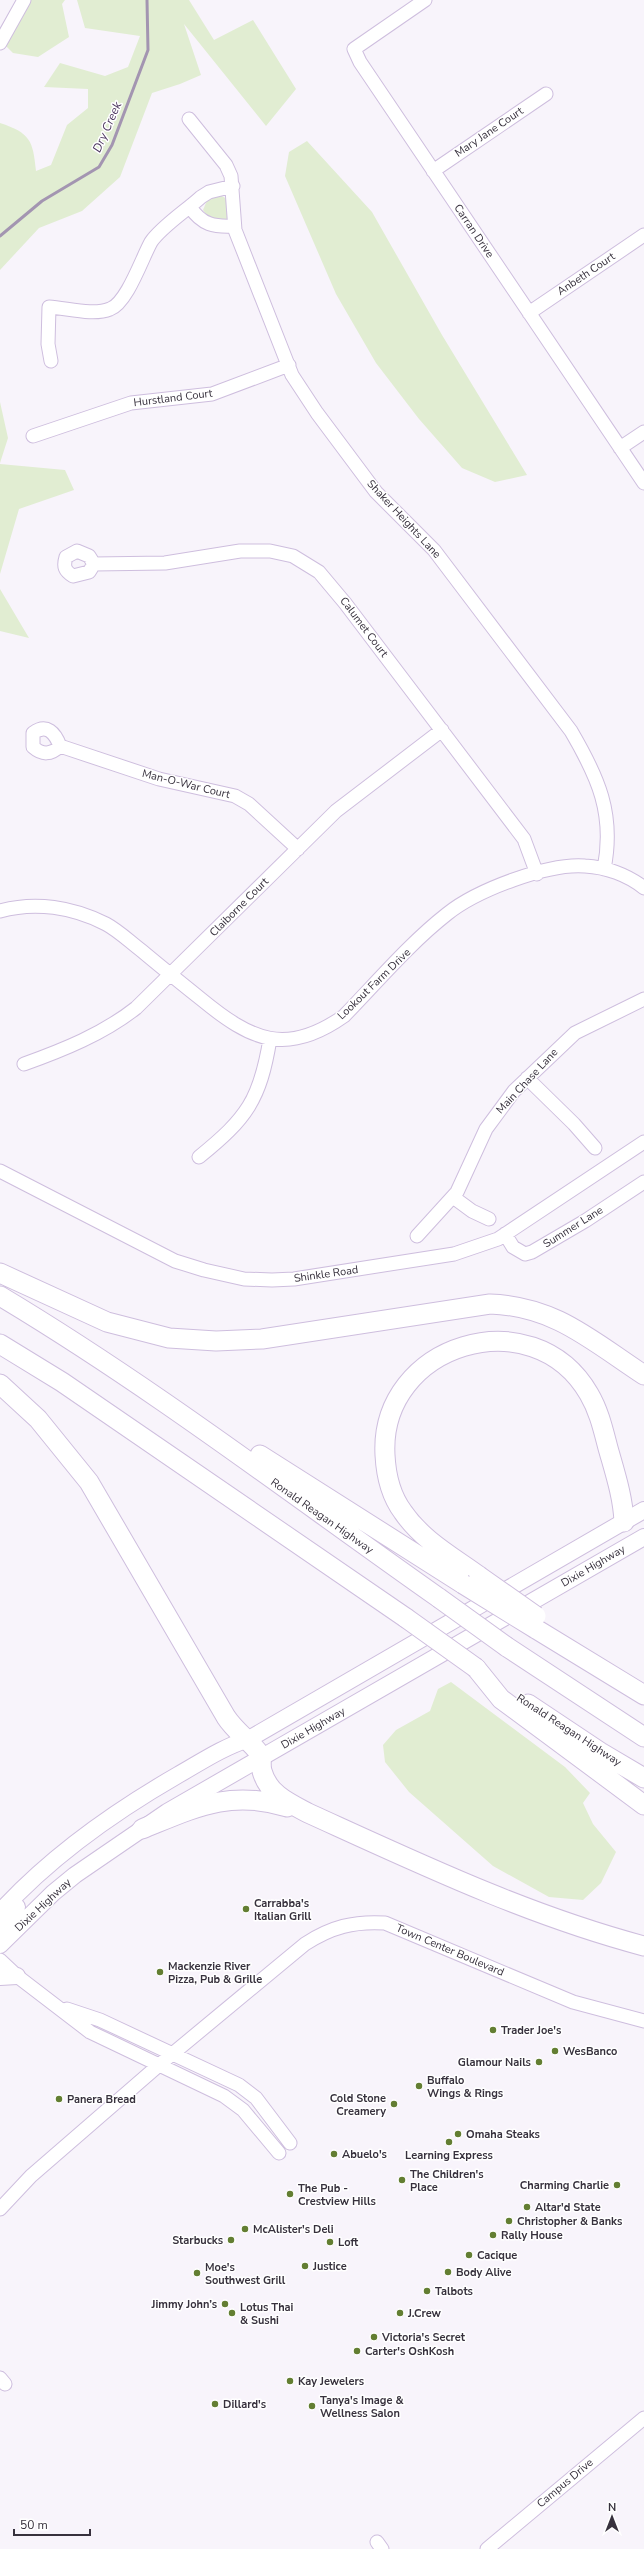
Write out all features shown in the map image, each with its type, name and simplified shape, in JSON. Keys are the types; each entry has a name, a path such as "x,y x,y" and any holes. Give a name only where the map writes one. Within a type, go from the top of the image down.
{"highway":[{"path":"0,1273 107,1322 169,1338 208,1341 262,1339 490,1304 528,1308 566,1324 644,1374"},
{"name":"Ronald Reagan Highway","path":"0,1296 65,1335 507,1647 644,1737"},
{"path":"471,1580 413,1526 402,1511 392,1492 386,1471 384,1447 387,1428 399,1396 423,1368 436,1357 453,1349 486,1341 515,1343 548,1354 575,1376 589,1393 599,1413 624,1504 624,1522"},
{"name":"Ronald Reagan Highway","path":"0,1344 62,1382 406,1618 476,1668 600,1752 644,1778"},
{"path":"0,1384 38,1419 89,1482 232,1727 248,1739 262,1758 262,1771 272,1790 308,1813"},
{"path":"156,1398 202,1414 275,1466 471,1580 601,1668 644,1695"},
{"path":"476,1668 501,1699 644,1805"},
{"path":"142,1829 197,1808 233,1799 264,1800 308,1813 539,1914 596,1934 644,1946"}],"main road":[{"name":"Dixie Highway","path":"0,1912 49,1862 145,1794 231,1745 248,1739 644,1510"},
{"name":"Dixie Highway","path":"0,1945 53,1893 106,1852 142,1829 644,1537"},
{"path":"0,1926 30,1893 77,1854 172,1789 239,1750 248,1739"},
{"path":"0,1977 17,1976"}],"street":[{"path":"0,43 24,0"},
{"name":"Carran Drive","path":"425,0 354,49 360,62 644,483"},
{"name":"Mary Jane Court","path":"433,170 546,94"},
{"name":"Shaker Heights Lane","path":"189,119 226,165 233,186 234,226 292,375 317,413 376,492 434,550 571,731 598,784 606,806 609,836 604,869"},
{"path":"51,361 48,336 49,308 98,312 110,309 124,294 152,241 209,192 233,186"},
{"path":"190,208 198,218 207,224 234,226"},
{"name":"Anbeth Court","path":"530,313 644,235"},
{"name":"Hurstland Court","path":"33,436 131,403 212,394 289,365"},
{"path":"620,448 644,432"},
{"name":"Calumet Court","path":"94,564 165,563 256,550 270,550 302,561 325,578 524,839 537,874"},
{"name":"Claiborne Court","path":"24,1064 52,1053 119,1021 170,975 336,811 442,730"},
{"name":"Man-O-War Court","path":"60,746 159,779 235,796 249,804 298,849"},
{"name":"Lookout Farm Drive","path":"0,911 19,907 45,906 84,914 107,924 228,1021 242,1030 270,1038 304,1037 328,1027 344,1016 447,913 488,890 537,874 572,866 604,869 622,874 644,888"},
{"name":"Main Chase Lane","path":"417,1236 452,1197 464,1180 486,1129 497,1112 527,1078 579,1030 644,999"},
{"path":"199,1157 220,1140 254,1100 263,1077 270,1038"},
{"path":"527,1078 574,1124 594,1148"},
{"name":"Shinkle Road","path":"0,1171 175,1261 204,1270 244,1279 294,1279 454,1254 479,1246 505,1234 644,1142"},
{"name":"Summer Lane","path":"505,1234 513,1247 525,1254 532,1252 585,1221 644,1182"},
{"path":"452,1197 472,1211 489,1219"},
{"name":"Town Center Boulevard","path":"0,2209 31,2176 159,2065 305,1944 322,1932 363,1922 385,1923 573,2002 644,2021"},
{"path":"0,1960 17,1976 90,2032 224,2096 243,2110 279,2153"},
{"path":"59,2007 100,2020 239,2085 256,2098 290,2144"},
{"name":"Campus Drive","path":"487,2549 644,2418"}],"green space":[{"path":"24,0 65,0 62,4 69,37 38,57 13,53 1,41"},
{"path":"77,0 189,0 214,40 253,20 296,89 266,126 184,24 201,75 180,84 152,93 120,177 82,211 39,228 0,270 0,123 18,130 28,139 33,152 36,171 51,165 67,125 88,108 88,89 44,87 60,63 105,76 128,67 140,36 85,28"},
{"path":"307,141 372,212 442,335 527,475 495,482 462,468 419,419 376,363 336,294 285,176 289,152"},
{"path":"220,195 227,199 228,221 210,220 203,210 208,198"},
{"path":"0,402 8,438 0,463"},
{"path":"0,464 65,470 74,490 19,509 0,574"},
{"path":"0,589 29,638 0,631"},
{"path":"451,1682 565,1767 590,1793 583,1803 593,1824 616,1852 601,1883 583,1900 549,1897 493,1866 409,1792 385,1762 383,1745 396,1730 430,1711 438,1689"}],"waterway":[{"name":"Dry Creek","path":"0,236 42,201 99,167 112,145 148,50 147,0"}],"place":[{"name":"Carrabba's Italian Grill","path":"246,1909"},
{"name":"Mackenzie River Pizza, Pub & Grille","path":"160,1972"},
{"name":"Trader Joe's","path":"493,2030"},
{"name":"WesBanco","path":"555,2051"},
{"name":"Glamour Nails","path":"539,2062"},
{"name":"Buffalo Wings & Rings","path":"419,2086"},
{"name":"Panera Bread","path":"59,2099"},
{"name":"Cold Stone Creamery","path":"394,2104"},
{"name":"Omaha Steaks","path":"458,2134"},
{"name":"Learning Express","path":"449,2142"},
{"name":"Abuelo's","path":"334,2154"},
{"name":"The Children's Place","path":"402,2180"},
{"name":"Charming Charlie","path":"617,2185"},
{"name":"The Pub - Crestview Hills","path":"290,2194"},
{"name":"Altar'd State","path":"527,2207"},
{"name":"Christopher & Banks","path":"509,2221"},
{"name":"McAlister's Deli","path":"245,2229"},
{"name":"Rally House","path":"493,2235"},
{"name":"Starbucks","path":"231,2240"},
{"name":"Loft","path":"330,2242"},
{"name":"Cacique","path":"469,2255"},
{"name":"Justice","path":"305,2266"},
{"name":"Body Alive","path":"448,2272"},
{"name":"Moe's Southwest Grill","path":"197,2273"},
{"name":"Talbots","path":"427,2291"},
{"name":"Jimmy John’s","path":"225,2304"},
{"name":"Lotus Thai & Sushi","path":"232,2313"},
{"name":"J.Crew","path":"400,2313"},
{"name":"Victoria's Secret","path":"374,2337"},
{"name":"Carter's OshKosh","path":"357,2351"},
{"name":"Kay Jewelers","path":"290,2381"},
{"name":"Dillard's","path":"215,2404"},
{"name":"Tanya's Image & Wellness Salon","path":"312,2406"}]}
